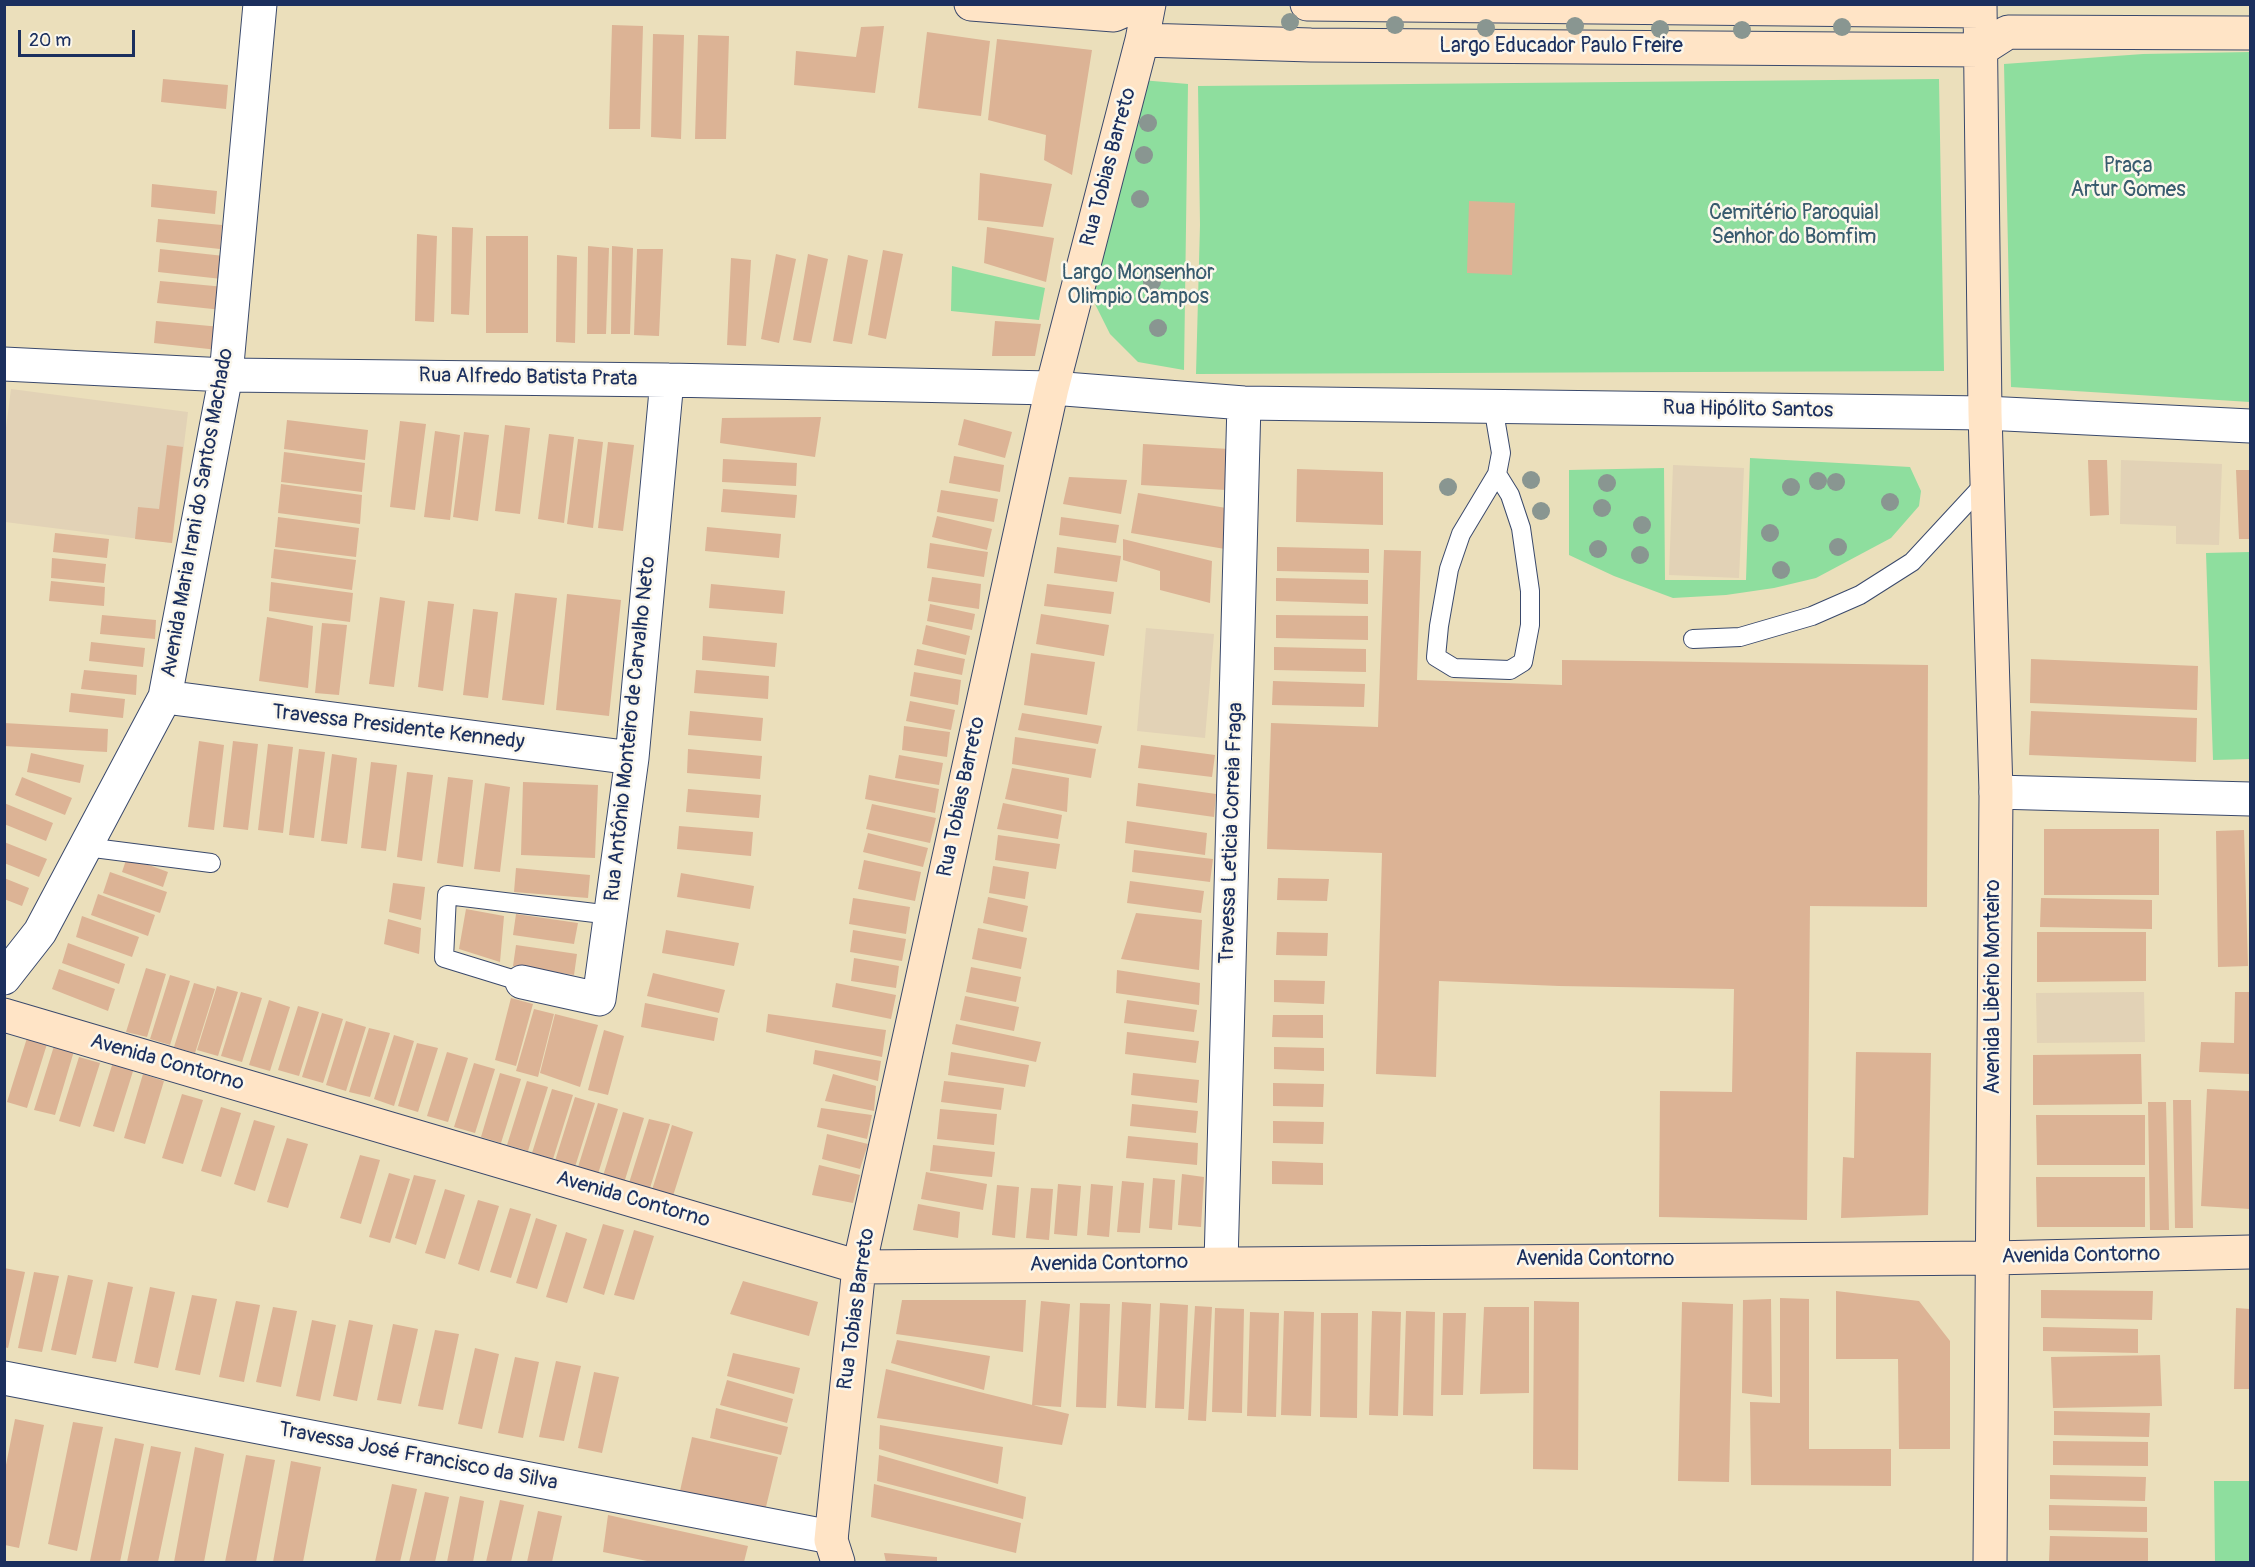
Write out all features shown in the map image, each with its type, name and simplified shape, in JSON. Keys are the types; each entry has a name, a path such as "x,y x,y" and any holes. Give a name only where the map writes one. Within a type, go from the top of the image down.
{"main road":[{"path":"971,4 1127,10 1142,40"},
{"name":"Rua Tobias Barreto","path":"831,1551 859,1266 1052,388 1142,40 1149,4"},
{"name":"Largo Educador Paulo Freire","path":"1307,4 1980,8"},
{"path":"1980,8 2008,32"},
{"path":"1980,8 1985,412"},
{"path":"1980,50 2008,32 2250,33"},
{"name":"Largo Educador Paulo Freire","path":"1142,40 1311,45 1980,50"},
{"name":"Avenida Libério Monteiro","path":"1985,412 1996,792 1990,1563"},
{"name":"Avenida Contorno","path":"4,1015 859,1266 1993,1258 2250,1252"}],"street":[{"name":"Avenida Maria Irani do Santos Machado","path":"4,978 40,932 165,698 226,375 260,4"},
{"name":"Rua Alfredo Batista Prata","path":"4,364 226,375 667,380 1052,388 1244,402"},
{"name":"Rua Antônio Monteiro de Carvalho Neto","path":"522,982 599,999 632,758 667,380"},
{"name":"Rua Hipólito Santos","path":"1244,402 1985,412 2250,426"},
{"name":"Travessa Leticia Correia Fraga","path":"1221,1263 1244,402"},
{"name":"Travessa Presidente Kennedy","path":"165,698 632,758"},
{"path":"1996,792 2250,799"},
{"name":"Travessa José Francisco da Silva","path":"4,1378 831,1551"}],"lane":[{"path":"1493,406 1501,453 1497,474 1461,534 1449,569 1438,626 1436,657 1454,668 1509,670 1523,662 1530,625 1530,591 1521,528 1510,495 1497,474"},
{"path":"1693,639 1740,637 1812,616 1860,595 1912,562 1988,479"},
{"path":"86,847 211,863"},
{"path":"522,982 444,958 447,895 611,915"}],"shaded area":[{"path":"11,389 188,412 172,543 5,522 4,443"},
{"path":"2121,460 2222,464 2219,545 2176,544 2176,526 2120,524"},
{"path":"1673,465 1744,468 1739,578 1669,575"},
{"path":"1146,628 1214,634 1205,738 1137,731"},
{"path":"2144,992 2145,1042 2037,1043 2036,993"}],"green space":[{"name":"Praça Artur Gomes","path":"2250,52 2250,402 2011,387 2004,64 2143,54"},
{"name":"Cemitério Paroquial Senhor do Bomfim","path":"1939,79 1944,371 1196,374 1200,225 1198,86"},
{"name":"Largo Monsenhor Olimpio Campos","path":"1141,80 1188,84 1184,370 1138,362 1110,334 1089,292"},
{"path":"952,266 1045,288 1039,320 951,311"},
{"path":"1750,458 1910,467 1921,491 1919,506 1891,538 1816,578 1774,588 1726,595 1673,598 1614,576 1569,555 1569,470 1664,468 1665,580 1746,580"},
{"path":"2250,552 2250,759 2213,760 2206,553"},
{"path":"2214,1481 2250,1481 2250,1562 2215,1562"}],"building":[{"path":"612,25 643,26 640,129 609,129"},
{"path":"884,26 875,93 794,85 796,51 856,57 861,27"},
{"path":"927,32 990,41 981,116 918,108"},
{"path":"653,34 684,35 681,139 651,137"},
{"path":"698,35 729,36 726,139 695,139"},
{"path":"997,39 1092,50 1072,175 1044,160 1046,135 988,120"},
{"path":"163,79 228,85 226,109 161,102"},
{"path":"980,173 1052,184 1043,227 978,220"},
{"path":"152,184 217,191 215,214 151,207"},
{"path":"1469,201 1515,203 1512,275 1467,273"},
{"path":"158,219 222,225 220,249 156,242"},
{"path":"452,227 473,228 469,315 451,314"},
{"path":"987,227 1054,238 1046,282 984,263"},
{"path":"417,234 437,236 434,322 415,321"},
{"path":"486,236 528,236 528,333 486,333"},
{"path":"588,246 609,248 606,334 587,334"},
{"path":"612,246 633,248 630,334 611,334"},
{"path":"160,249 224,256 222,279 158,272"},
{"path":"637,249 663,249 659,336 634,335"},
{"path":"883,250 903,254 886,339 868,335"},
{"path":"776,254 796,259 779,343 761,339"},
{"path":"808,254 828,259 811,343 793,340"},
{"path":"557,255 577,257 575,343 556,342"},
{"path":"848,255 868,260 852,344 833,341"},
{"path":"731,258 751,260 746,346 727,345"},
{"path":"160,281 225,287 222,310 157,303"},
{"path":"156,321 221,327 218,350 154,343"},
{"path":"995,321 1041,324 1035,356 992,356"},
{"path":"821,417 815,457 720,443 722,418"},
{"path":"964,419 1012,432 1005,458 958,445"},
{"path":"287,420 368,430 365,460 284,449"},
{"path":"400,421 426,424 415,510 390,507"},
{"path":"505,425 530,428 520,514 495,511"},
{"path":"435,431 460,435 450,520 424,517"},
{"path":"464,432 489,435 478,521 453,517"},
{"path":"549,434 574,437 564,523 538,519"},
{"path":"578,439 603,442 593,528 567,524"},
{"path":"608,442 634,445 623,531 598,528"},
{"path":"1143,444 1229,449 1226,490 1141,485"},
{"path":"167,445 183,447 172,543 135,539 138,507 159,509"},
{"path":"284,452 365,463 362,492 281,482"},
{"path":"954,456 1004,465 1000,492 949,483"},
{"path":"723,459 797,463 796,486 722,482"},
{"path":"2088,460 2107,460 2109,515 2090,516"},
{"path":"1297,469 1383,472 1383,525 1296,522"},
{"path":"2236,470 2250,470 2250,539 2239,539"},
{"path":"1069,477 1127,480 1121,514 1063,504"},
{"path":"281,484 362,495 360,524 278,513"},
{"path":"723,489 797,495 795,518 721,512"},
{"path":"941,490 998,499 994,522 937,512"},
{"path":"1138,493 1232,509 1225,549 1131,533"},
{"path":"937,516 992,529 987,550 932,537"},
{"path":"278,517 359,528 356,557 275,547"},
{"path":"1061,517 1119,525 1116,543 1059,535"},
{"path":"707,527 781,534 779,558 705,551"},
{"path":"55,533 109,539 107,558 53,552"},
{"path":"1123,539 1212,561 1210,603 1160,590 1160,571 1123,560"},
{"path":"930,543 988,552 984,577 927,568"},
{"path":"1057,547 1121,556 1117,582 1054,573"},
{"path":"1277,547 1369,549 1369,573 1277,571"},
{"path":"274,549 356,560 352,590 271,578"},
{"path":"1384,550 1421,551 1417,680 1562,685 1562,660 1928,665 1927,907 1810,906 1807,1220 1659,1217 1660,1091 1732,1092 1734,989 1439,981 1436,1077 1376,1074 1382,853 1267,849 1271,723 1378,727"},
{"path":"52,558 106,564 104,583 51,578"},
{"path":"932,577 981,584 979,609 928,601"},
{"path":"1276,578 1368,580 1368,604 1276,601"},
{"path":"51,581 105,587 104,606 49,601"},
{"path":"271,582 353,593 350,622 269,611"},
{"path":"711,584 785,591 783,614 709,608"},
{"path":"1047,584 1114,592 1111,614 1044,606"},
{"path":"515,593 557,598 544,705 502,700"},
{"path":"567,594 621,600 609,716 556,710"},
{"path":"380,597 405,601 394,687 369,684"},
{"path":"428,601 454,604 443,691 418,687"},
{"path":"930,604 975,614 972,630 927,621"},
{"path":"473,609 498,612 488,698 463,695"},
{"path":"1041,614 1109,625 1104,656 1036,644"},
{"path":"102,615 156,620 155,639 100,634"},
{"path":"1276,615 1368,616 1368,640 1276,638"},
{"path":"267,617 313,626 308,688 259,681"},
{"path":"322,623 347,625 339,695 315,693"},
{"path":"926,625 970,636 966,655 922,644"},
{"path":"703,636 777,643 775,667 702,660"},
{"path":"91,642 145,648 143,667 89,661"},
{"path":"1274,647 1366,649 1366,672 1274,670"},
{"path":"917,649 965,659 962,675 914,665"},
{"path":"1031,653 1095,662 1087,715 1024,705"},
{"path":"2031,659 2198,666 2197,710 2030,703"},
{"path":"84,670 137,675 136,695 81,689"},
{"path":"696,670 769,676 768,699 694,693"},
{"path":"914,672 961,680 958,705 910,696"},
{"path":"1273,681 1365,684 1364,707 1272,705"},
{"path":"71,693 125,699 123,718 69,712"},
{"path":"910,701 955,710 951,730 906,721"},
{"path":"690,711 763,718 761,741 688,735"},
{"path":"2031,711 2197,718 2196,762 2029,755"},
{"path":"1022,713 1102,726 1098,744 1018,730"},
{"path":"4,723 108,729 107,752 4,746"},
{"path":"904,726 950,732 947,757 902,750"},
{"path":"1015,737 1096,749 1091,778 1012,764"},
{"path":"199,741 224,745 214,830 188,827"},
{"path":"233,741 258,744 248,830 223,827"},
{"path":"268,744 293,747 283,833 258,830"},
{"path":"1141,745 1215,755 1212,777 1138,768"},
{"path":"299,749 325,752 314,838 289,835"},
{"path":"688,749 762,756 760,779 687,773"},
{"path":"31,753 84,765 80,783 27,772"},
{"path":"332,754 357,758 347,844 321,841"},
{"path":"899,755 943,763 939,785 895,778"},
{"path":"371,762 397,765 386,851 361,848"},
{"path":"1012,768 1069,778 1067,812 1005,799"},
{"path":"407,772 433,775 422,861 397,857"},
{"path":"869,775 939,789 935,813 865,799"},
{"path":"22,777 72,798 65,815 15,795"},
{"path":"448,777 473,780 463,867 437,863"},
{"path":"523,782 598,785 595,858 521,855"},
{"path":"485,783 510,787 500,872 474,869"},
{"path":"1138,783 1216,794 1214,817 1136,806"},
{"path":"688,789 761,795 759,818 686,812"},
{"path":"4,803 53,823 46,841 4,824"},
{"path":"1003,803 1062,815 1058,839 997,829"},
{"path":"872,804 936,818 930,843 866,829"},
{"path":"1127,821 1207,833 1205,855 1125,843"},
{"path":"679,826 753,832 751,856 677,849"},
{"path":"2044,829 2159,829 2159,895 2044,895"},
{"path":"2244,830 2248,966 2218,967 2216,831"},
{"path":"868,833 928,848 923,867 863,852"},
{"path":"998,835 1060,844 1056,869 995,860"},
{"path":"4,842 47,859 39,877 4,863"},
{"path":"1134,850 1213,859 1210,882 1132,872"},
{"path":"127,857 168,872 163,887 122,872"},
{"path":"864,860 921,872 915,901 858,889"},
{"path":"993,866 1029,872 1025,899 989,893"},
{"path":"516,868 590,875 588,898 514,892"},
{"path":"110,872 167,892 160,913 103,893"},
{"path":"681,873 754,886 750,909 677,897"},
{"path":"4,878 29,888 22,906 4,899"},
{"path":"1278,878 1329,879 1327,901 1277,900"},
{"path":"1130,881 1204,891 1201,913 1127,903"},
{"path":"393,883 425,887 421,920 389,912"},
{"path":"98,894 155,915 148,936 91,915"},
{"path":"988,897 1028,906 1023,932 983,923"},
{"path":"853,898 910,907 906,934 849,924"},
{"path":"2041,898 2152,900 2152,929 2040,927"},
{"path":"466,909 504,916 500,962 459,949"},
{"path":"1136,913 1202,920 1199,970 1121,959"},
{"path":"516,914 578,923 574,944 513,935"},
{"path":"82,916 139,937 132,957 76,937"},
{"path":"388,919 421,928 419,954 384,944"},
{"path":"978,928 1027,938 1021,969 972,959"},
{"path":"666,930 739,943 734,966 662,953"},
{"path":"853,930 906,939 902,961 850,952"},
{"path":"1277,932 1328,933 1327,956 1276,955"},
{"path":"2037,932 2146,932 2146,981 2037,982"},
{"path":"68,943 125,964 119,984 62,963"},
{"path":"516,945 577,954 574,975 513,966"},
{"path":"854,958 899,966 896,988 851,981"},
{"path":"971,967 1021,977 1016,1002 966,992"},
{"path":"146,968 166,974 147,1037 126,1032"},
{"path":"59,969 115,989 108,1011 52,989"},
{"path":"1117,970 1200,983 1199,1005 1116,993"},
{"path":"653,973 725,990 719,1013 647,996"},
{"path":"170,975 190,981 170,1045 150,1039"},
{"path":"1274,980 1325,981 1324,1004 1274,1002"},
{"path":"194,983 215,989 195,1053 174,1047"},
{"path":"836,983 896,995 891,1019 832,1007"},
{"path":"217,986 238,992 218,1056 197,1050"},
{"path":"241,992 262,998 242,1062 221,1056"},
{"path":"2235,992 2250,992 2250,1074 2199,1072 2201,1042 2234,1043"},
{"path":"965,996 1019,1007 1014,1031 960,1020"},
{"path":"511,998 533,1004 516,1066 495,1060"},
{"path":"269,1000 290,1007 270,1071 249,1065"},
{"path":"1127,1000 1197,1010 1194,1032 1124,1023"},
{"path":"645,1003 718,1018 714,1041 641,1027"},
{"path":"298,1006 319,1012 299,1076 278,1070"},
{"path":"534,1009 554,1014 538,1077 516,1071"},
{"path":"322,1013 343,1019 323,1083 302,1077"},
{"path":"555,1014 598,1025 580,1087 540,1073"},
{"path":"768,1014 886,1030 882,1057 766,1032"},
{"path":"1273,1015 1323,1015 1323,1038 1272,1037"},
{"path":"346,1021 366,1027 346,1091 326,1085"},
{"path":"956,1024 1041,1042 1036,1062 952,1044"},
{"path":"369,1028 390,1033 370,1097 349,1092"},
{"path":"604,1030 624,1036 608,1095 588,1090"},
{"path":"1127,1032 1199,1041 1196,1063 1125,1054"},
{"path":"394,1035 414,1041 394,1106 374,1099"},
{"path":"27,1038 47,1044 27,1108 7,1102"},
{"path":"417,1043 438,1048 418,1112 398,1106"},
{"path":"54,1046 74,1051 55,1115 34,1110"},
{"path":"1274,1047 1324,1048 1324,1071 1274,1069"},
{"path":"815,1050 881,1061 878,1081 813,1064"},
{"path":"447,1052 468,1058 448,1122 427,1116"},
{"path":"951,1052 1029,1065 1025,1087 948,1075"},
{"path":"1856,1052 1931,1053 1928,1215 1841,1218 1843,1157 1854,1158"},
{"path":"2141,1054 2142,1104 2033,1105 2033,1055"},
{"path":"79,1057 100,1063 80,1127 59,1121"},
{"path":"113,1062 134,1068 114,1132 93,1126"},
{"path":"474,1063 495,1069 475,1133 454,1127"},
{"path":"500,1073 521,1079 501,1143 481,1137"},
{"path":"1133,1073 1199,1080 1197,1103 1131,1095"},
{"path":"143,1074 164,1081 145,1144 124,1138"},
{"path":"833,1074 876,1086 874,1111 825,1101"},
{"path":"527,1081 548,1087 528,1151 507,1145"},
{"path":"944,1081 1004,1088 1001,1110 941,1102"},
{"path":"1273,1083 1324,1084 1323,1107 1273,1106"},
{"path":"552,1089 573,1095 553,1159 532,1153"},
{"path":"2207,1089 2250,1091 2250,1209 2201,1206"},
{"path":"182,1094 203,1100 183,1164 162,1158"},
{"path":"575,1097 595,1103 575,1167 555,1161"},
{"path":"2173,1100 2191,1100 2193,1228 2175,1228"},
{"path":"2148,1102 2166,1102 2169,1230 2150,1230"},
{"path":"598,1103 618,1109 598,1174 578,1167"},
{"path":"1132,1104 1198,1111 1196,1133 1130,1126"},
{"path":"221,1107 241,1113 221,1177 201,1171"},
{"path":"821,1108 872,1115 867,1139 817,1127"},
{"path":"940,1109 997,1114 994,1145 937,1139"},
{"path":"623,1112 644,1118 624,1183 603,1176"},
{"path":"2036,1115 2145,1115 2145,1165 2037,1165"},
{"path":"649,1119 670,1124 650,1188 629,1183"},
{"path":"254,1120 275,1126 255,1191 234,1184"},
{"path":"1273,1121 1324,1122 1323,1144 1273,1143"},
{"path":"672,1125 693,1132 673,1196 652,1190"},
{"path":"827,1134 868,1144 860,1169 822,1159"},
{"path":"1128,1136 1198,1143 1197,1165 1126,1158"},
{"path":"287,1138 308,1144 288,1208 267,1202"},
{"path":"933,1145 995,1152 992,1177 930,1171"},
{"path":"360,1155 380,1160 361,1224 340,1218"},
{"path":"1272,1161 1323,1163 1323,1185 1272,1184"},
{"path":"819,1165 860,1175 853,1203 812,1195"},
{"path":"926,1172 987,1184 983,1210 921,1199"},
{"path":"389,1173 410,1179 390,1243 369,1237"},
{"path":"1182,1174 1204,1177 1201,1227 1178,1225"},
{"path":"414,1175 436,1180 416,1245 395,1238"},
{"path":"2036,1177 2145,1177 2145,1227 2037,1227"},
{"path":"1153,1178 1175,1180 1172,1230 1149,1228"},
{"path":"1122,1181 1144,1183 1140,1233 1117,1232"},
{"path":"1058,1184 1081,1186 1077,1236 1054,1234"},
{"path":"1091,1184 1113,1186 1109,1237 1087,1235"},
{"path":"997,1185 1019,1187 1015,1238 992,1235"},
{"path":"1031,1188 1053,1189 1049,1240 1026,1238"},
{"path":"445,1189 465,1195 445,1259 425,1253"},
{"path":"478,1200 499,1206 479,1271 458,1264"},
{"path":"918,1204 960,1212 958,1238 913,1230"},
{"path":"510,1208 531,1214 511,1278 490,1272"},
{"path":"536,1218 557,1225 537,1289 516,1283"},
{"path":"603,1224 624,1230 604,1295 583,1288"},
{"path":"634,1230 654,1236 634,1300 614,1295"},
{"path":"566,1232 587,1239 567,1303 546,1297"},
{"path":"4,1268 25,1272 8,1348 4,1347"},
{"path":"34,1272 59,1276 42,1352 18,1348"},
{"path":"68,1275 93,1280 76,1355 51,1350"},
{"path":"743,1281 818,1302 809,1336 730,1314"},
{"path":"108,1282 133,1287 116,1362 92,1358"},
{"path":"150,1287 175,1292 158,1368 134,1363"},
{"path":"2041,1290 2153,1291 2152,1320 2041,1318"},
{"path":"1836,1291 1919,1301 1950,1341 1950,1449 1899,1449 1898,1359 1836,1359"},
{"path":"192,1295 217,1299 200,1375 175,1370"},
{"path":"1780,1298 1809,1299 1809,1449 1891,1449 1891,1486 1751,1485 1750,1402 1780,1403"},
{"path":"1771,1299 1772,1397 1742,1393 1743,1300"},
{"path":"902,1300 1026,1300 1023,1352 896,1334"},
{"path":"236,1301 260,1305 244,1382 219,1377"},
{"path":"1041,1301 1070,1304 1061,1407 1032,1405"},
{"path":"1534,1301 1579,1302 1578,1470 1533,1469"},
{"path":"1122,1302 1151,1304 1146,1408 1117,1406"},
{"path":"1682,1302 1733,1304 1729,1482 1678,1481"},
{"path":"1080,1303 1110,1304 1106,1408 1076,1407"},
{"path":"1160,1303 1188,1305 1184,1409 1155,1408"},
{"path":"1195,1306 1212,1307 1206,1421 1188,1420"},
{"path":"273,1307 297,1311 281,1387 256,1382"},
{"path":"1484,1307 1529,1307 1529,1393 1480,1394"},
{"path":"1215,1308 1244,1309 1242,1413 1212,1412"},
{"path":"2236,1308 2250,1309 2250,1389 2234,1389"},
{"path":"1284,1311 1314,1312 1311,1416 1281,1415"},
{"path":"1372,1311 1401,1312 1398,1416 1369,1415"},
{"path":"1406,1311 1435,1312 1433,1416 1403,1415"},
{"path":"1250,1312 1279,1313 1276,1417 1247,1416"},
{"path":"1321,1313 1358,1313 1357,1418 1320,1417"},
{"path":"1443,1313 1466,1313 1463,1395 1441,1395"},
{"path":"312,1320 336,1325 320,1401 296,1396"},
{"path":"349,1320 373,1325 357,1401 333,1396"},
{"path":"393,1324 418,1329 401,1404 377,1400"},
{"path":"2043,1327 2138,1329 2138,1353 2043,1351"},
{"path":"435,1330 459,1334 443,1410 418,1406"},
{"path":"897,1340 990,1356 984,1390 891,1363"},
{"path":"475,1348 499,1354 482,1429 458,1424"},
{"path":"733,1353 800,1368 794,1394 727,1376"},
{"path":"2160,1355 2162,1406 2053,1408 2051,1357"},
{"path":"515,1357 539,1362 523,1438 498,1433"},
{"path":"556,1361 581,1366 564,1441 539,1437"},
{"path":"886,1369 1069,1414 1062,1445 877,1418"},
{"path":"594,1372 619,1377 602,1453 578,1448"},
{"path":"727,1380 793,1399 787,1423 720,1405"},
{"path":"716,1408 788,1427 781,1455 710,1438"},
{"path":"2054,1411 2150,1413 2149,1437 2054,1435"},
{"path":"15,1419 44,1425 19,1548 5,1545 5,1470"},
{"path":"73,1422 103,1427 77,1551 48,1544"},
{"path":"880,1425 1003,1447 998,1484 879,1449"},
{"path":"692,1437 778,1457 765,1511 680,1491"},
{"path":"115,1438 144,1444 120,1562 90,1561"},
{"path":"2053,1441 2148,1442 2148,1466 2053,1465"},
{"path":"151,1446 181,1452 158,1562 127,1562"},
{"path":"195,1447 224,1454 204,1562 174,1562"},
{"path":"246,1455 275,1460 256,1562 225,1562"},
{"path":"879,1455 1026,1497 1023,1519 877,1481"},
{"path":"291,1461 321,1467 303,1562 273,1562"},
{"path":"2050,1475 2146,1477 2145,1501 2050,1499"},
{"path":"392,1484 417,1489 400,1562 375,1562"},
{"path":"874,1484 1021,1523 1016,1553 871,1517"},
{"path":"425,1492 449,1497 435,1562 409,1562"},
{"path":"460,1496 484,1501 473,1562 447,1562"},
{"path":"500,1500 524,1505 511,1562 486,1562"},
{"path":"2049,1505 2147,1507 2147,1532 2049,1530"},
{"path":"538,1511 562,1516 552,1562 527,1562"},
{"path":"608,1515 748,1546 744,1562 652,1562 603,1552"},
{"path":"2050,1536 2148,1538 2148,1562 2049,1561"},
{"path":"884,1553 937,1557 937,1562 886,1562"}]}
